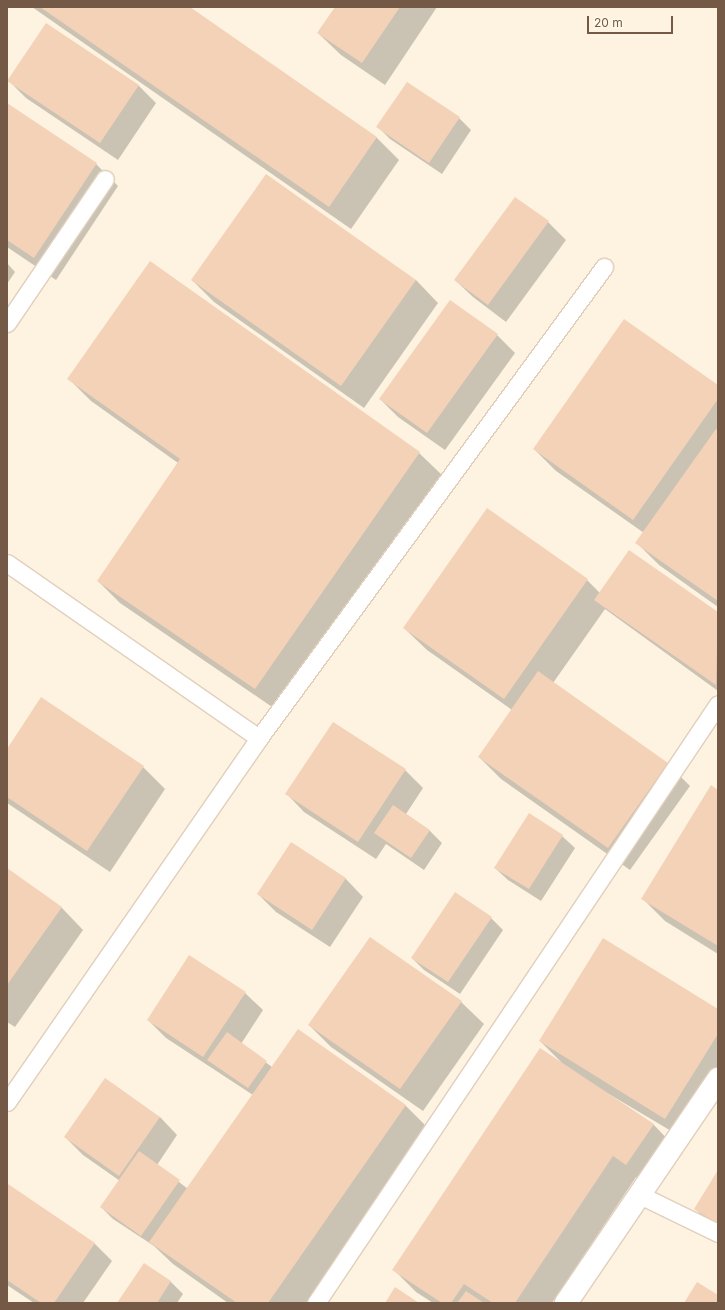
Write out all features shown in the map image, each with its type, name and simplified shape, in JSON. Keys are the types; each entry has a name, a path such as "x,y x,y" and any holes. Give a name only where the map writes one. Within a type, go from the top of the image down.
{"street":[{"path":"566,1303 718,1079"}],"lane":[{"path":"7,323 105,179"},
{"path":"7,1102 259,738 604,267"},
{"path":"7,563 259,738"},
{"path":"316,1303 718,704"},
{"path":"640,1195 718,1233"}],"building":[{"path":"40,7 190,7 377,137 329,207"},
{"path":"335,7 400,7 362,63 317,33"},
{"path":"46,23 139,85 100,143 7,81"},
{"path":"407,82 460,117 429,163 376,127"},
{"path":"7,103 97,163 34,258 7,240"},
{"path":"266,174 416,280 341,386 191,280"},
{"path":"515,197 549,221 488,305 454,280"},
{"path":"150,261 420,452 255,689 97,581 180,459 67,379"},
{"path":"450,300 498,334 427,433 379,399"},
{"path":"624,319 718,385 718,399 633,520 533,449"},
{"path":"716,429 718,430 718,601 635,543"},
{"path":"487,508 588,579 504,699 403,628"},
{"path":"629,550 718,612 716,685 594,600"},
{"path":"538,671 668,763 608,848 478,757"},
{"path":"41,697 144,766 87,851 7,797 7,749"},
{"path":"333,722 406,769 358,842 285,794"},
{"path":"711,785 718,790 718,946 641,899"},
{"path":"393,805 430,830 411,858 374,833"},
{"path":"529,813 563,835 529,889 494,868"},
{"path":"291,842 346,878 312,930 257,894"},
{"path":"7,868 62,907 7,985"},
{"path":"455,892 492,917 448,982 411,958"},
{"path":"370,937 462,1001 400,1089 308,1025"},
{"path":"603,938 718,1009 718,1034 665,1119 539,1041"},
{"path":"189,955 246,992 203,1057 147,1020"},
{"path":"298,1029 406,1105 268,1303 237,1303 149,1242"},
{"path":"227,1032 267,1061 248,1088 207,1060"},
{"path":"540,1048 654,1124 626,1165 613,1156 515,1303 493,1303 464,1284 451,1303 442,1303 392,1270"},
{"path":"105,1078 160,1117 119,1176 64,1137"},
{"path":"139,1151 180,1180 141,1236 100,1207"},
{"path":"718,1170 718,1224 694,1209"},
{"path":"8,1184 95,1243 54,1303 41,1303 7,1280"},
{"path":"144,1263 171,1281 157,1303 117,1303"},
{"path":"697,1282 718,1295 718,1303 684,1303"},
{"path":"395,1287 419,1303 385,1303"},
{"path":"466,1291 484,1303 457,1303"}]}
